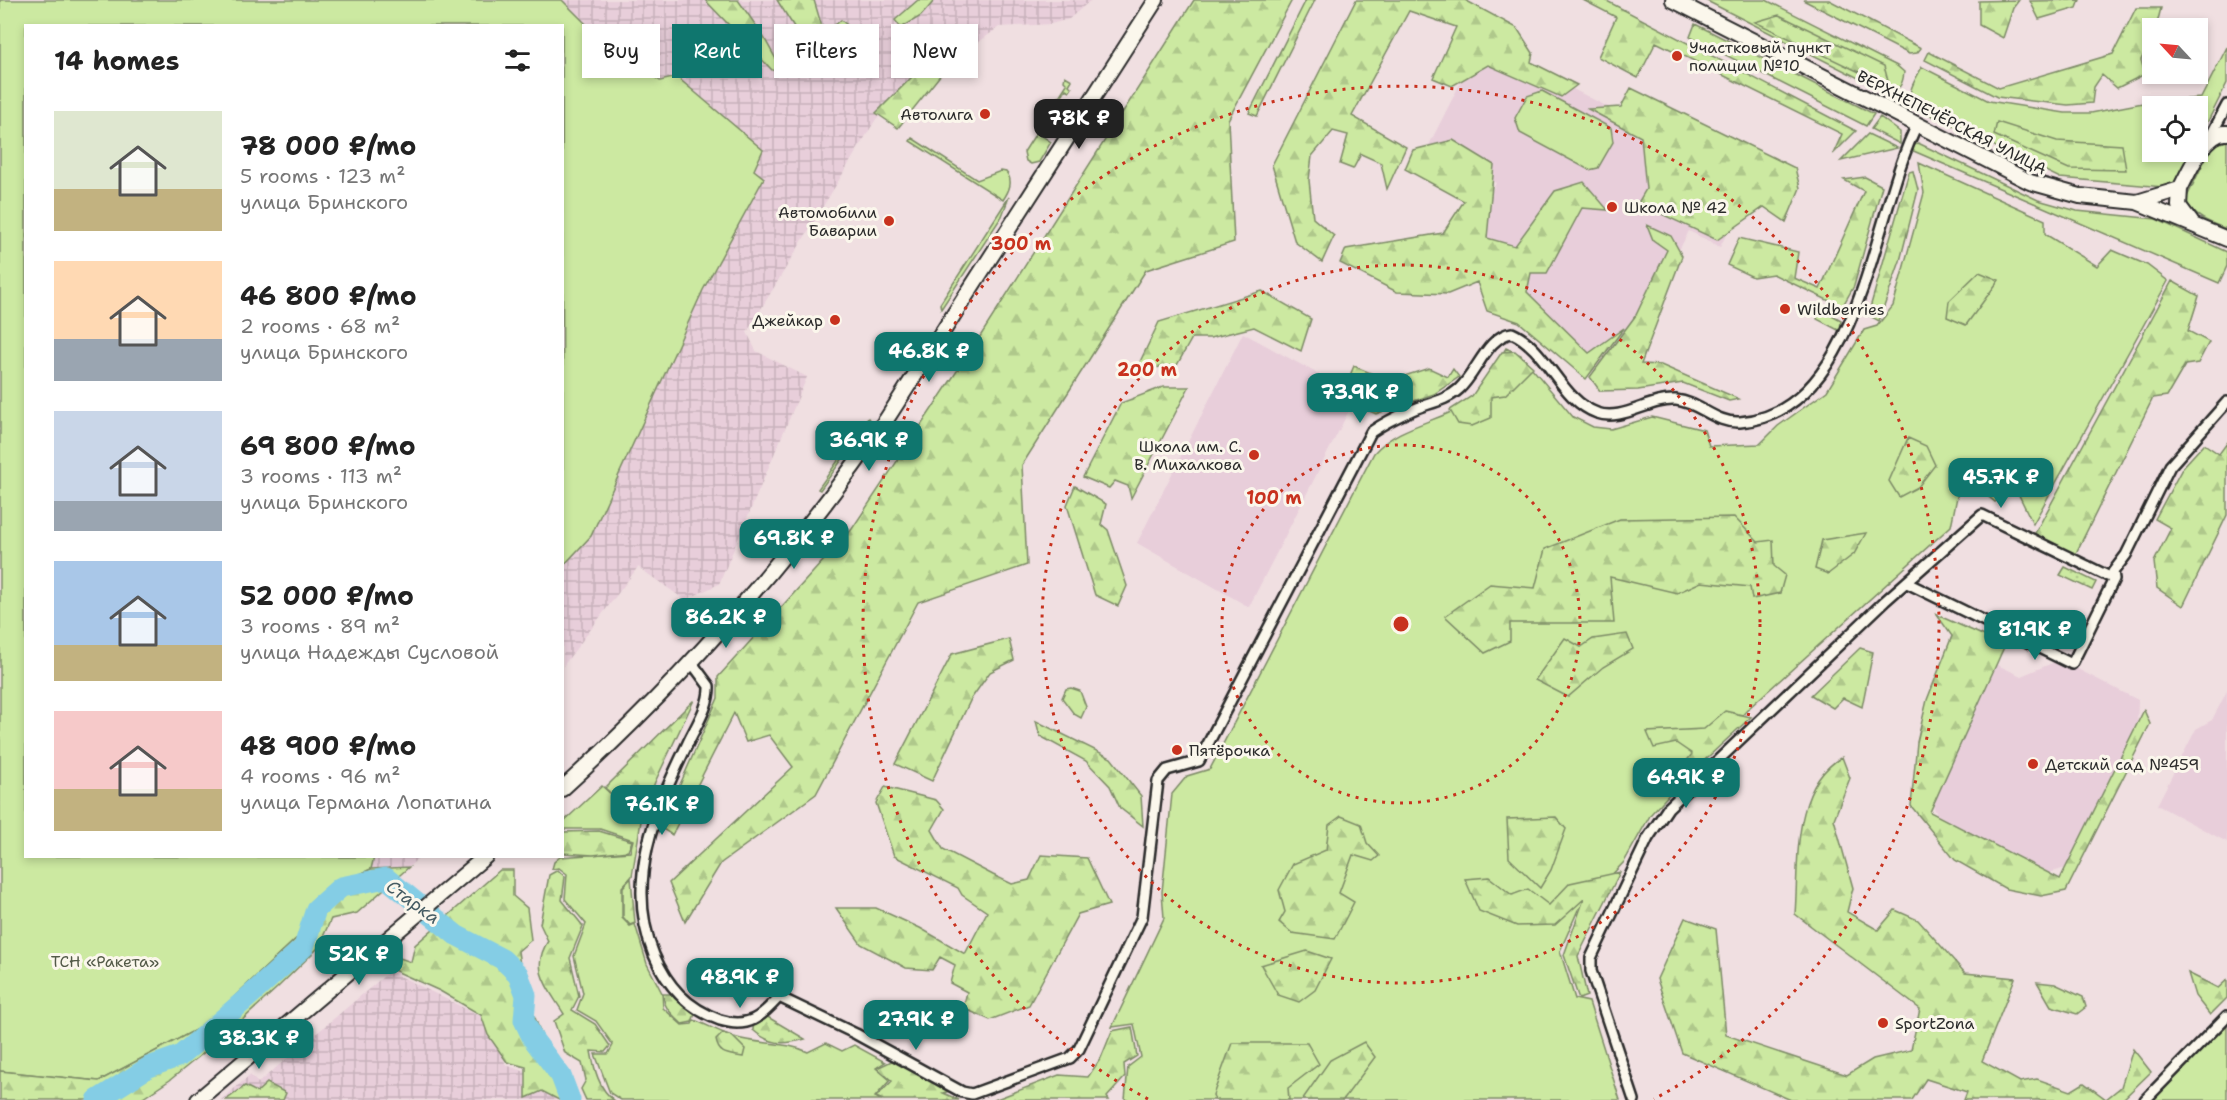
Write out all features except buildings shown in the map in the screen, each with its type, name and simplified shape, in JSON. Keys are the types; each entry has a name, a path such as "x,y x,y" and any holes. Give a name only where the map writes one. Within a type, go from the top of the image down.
{"main road":[{"path":"564,787 692,663 764,583 841,486 886,420 1156,0"},
{"name":"ВЕРХНЕПЕЧЁРСКАЯ УЛИЦА","path":"1673,0 2030,182 2054,191 2137,202 2225,237"},
{"path":"2193,224 2179,206 2180,189 2209,138 2221,133 2227,134"},
{"path":"2137,202 2180,189"},
{"path":"198,1100 484,858"}],"street":[{"path":"2209,138 2227,105"},
{"path":"692,663 709,686 708,698 650,828 642,879 652,950 669,984 692,1006 720,1019 746,1022 760,1018 778,997 856,1035 963,1092 972,1094 1075,1055 1142,917 1158,781 1167,770 1199,761 1371,432 1392,419 1458,391 1474,373 1496,339 1512,333 1531,345 1577,400 1598,413 1624,412 1664,400 1688,403 1728,422 1740,422 1775,412 1803,395 1829,366 1858,303 1896,171 1918,123"},
{"path":"1906,583 2072,664 2114,579 2113,572 2126,555 2170,466 2227,402"},
{"path":"1634,1100 1592,971 1591,958 1648,838 1668,808 1906,583 1982,515 2114,579"},
{"path":"2145,1100 2227,1017"}],"shaded area":[{"path":"562,0 1091,0 1069,19 1051,24 999,27 978,43 978,24 891,24 891,78 931,78 876,119 747,332 756,351 807,377 719,584 685,600 638,567 564,665 564,565 591,536 703,290 764,178 754,170 763,150 657,78 660,78 660,24 586,24"},
{"name":"Школа № 42","path":"1481,42 1753,181 1720,247 1689,231 1611,382 1581,365 1457,262 1496,183 1428,147"},
{"name":"Школа им. С. В. Михалкова","path":"1243,333 1357,395 1249,607 1137,543"},
{"name":"Детский сад №459","path":"2060,660 2138,700 2137,729 2069,867 2049,873 1937,815 1930,798 1993,663 2021,676"},
{"path":"2227,691 2227,842 2157,805 2196,729 2212,720"},
{"path":"374,858 418,858 409,867 371,869"},
{"path":"390,971 480,1016 492,1031 506,1065 553,1082 561,1100 221,1100 250,1075 258,1083"}],"green space":[{"name":"ТСН «Ракета»","path":"0,0 562,0 586,24 582,24 582,78 656,78 660,81 678,78 763,150 754,170 764,178 703,290 591,536 564,565 564,24 24,24 24,858 374,858 371,869 341,883 313,907 299,936 203,1026 99,1081 0,1071"},
{"path":"705,0 738,0 755,24 728,24"},
{"path":"777,0 814,0 821,24 792,24"},
{"path":"918,0 935,0 921,16 908,24 898,24 895,20"},
{"path":"1194,0 1292,0 1228,120 1234,242 1146,270 1022,465 1027,565 918,602 816,794 721,863 685,922 669,883 793,767 769,735 746,742 734,713 672,835 661,828 718,698 718,677 852,529 981,335"},
{"path":"1306,0 1315,0 1257,116 1249,113"},
{"path":"1356,0 1465,0 1517,28 1533,53 1531,62 1577,85 1561,97 1488,65 1452,86 1433,78 1456,27 1409,11 1352,116 1406,147 1387,189 1381,163 1361,154 1353,169 1340,164 1348,135 1333,131 1312,156 1309,180 1313,218 1334,236 1322,262 1295,242 1272,165"},
{"path":"1583,0 1605,0 1856,131 1833,154 1842,134 1656,42 1638,78 1598,57 1616,17"},
{"path":"1705,0 1766,0 1897,66 1904,72 1902,83 1888,93"},
{"path":"1803,0 1829,0 1921,48 1917,53 1909,54"},
{"path":"2019,0 2013,8 2003,38 1979,25 1979,1"},
{"path":"2080,0 2077,8 2039,19 2030,1"},
{"path":"2136,8 2161,8 2158,18 2142,18 2142,76 2117,88 2102,75 2094,87 2092,103 2068,105 1997,97 1925,60 1929,52 1999,88 2113,54"},
{"path":"1779,15 1884,66 1888,81 1884,84 1755,22"},
{"path":"1695,24 1874,114 1866,126 1690,37"},
{"path":"762,34 774,56 774,70 762,60"},
{"path":"2227,47 2227,83 2208,121 2208,96 2202,96"},
{"path":"1922,67 1989,101 2065,113 2091,113 2142,103 2142,162 2186,162 2174,183 2164,187 2060,178 1914,107 1910,97 1912,87"},
{"path":"1065,76 1072,80 1069,85 1072,88 1070,91 1066,89 1038,133 1051,142 1039,162 1031,164 1026,161 1024,152 1067,84 1064,81"},
{"path":"911,78 938,78 898,128 876,113"},
{"path":"1631,88 1795,168 1800,188 1786,222 1764,207 1717,240 1638,203 1646,189 1641,137 1588,109 1621,107"},
{"path":"1542,91 1611,128 1613,142 1598,168 1589,170 1520,133 1515,118 1527,96"},
{"path":"1880,117 1900,132 1900,144 1871,129"},
{"path":"1997,122 2057,141 2122,145 2126,170 2069,169 1994,135"},
{"path":"1868,134 1897,148 1841,161"},
{"path":"912,138 977,180 1001,171 1006,172 1010,182 1009,190 1003,200 910,141"},
{"path":"1453,140 1494,165 1487,238 1515,246 1555,191 1584,182 1608,210 1582,208 1547,273 1531,273 1527,292 1589,353 1624,328 1586,379 1519,322 1487,311 1477,282 1448,294 1397,292 1340,263 1346,249 1443,233 1464,201 1405,169 1413,150"},
{"path":"2227,141 2227,229 2197,215 2186,199 2204,162 2208,162 2208,153 2212,145"},
{"path":"1918,143 2038,200 2077,211 2156,219 2227,252 2227,266 2219,283 1909,149"},
{"path":"1919,163 2045,220 2045,234 2097,266 2112,250 2147,265 2168,281 2033,524 2015,487 1995,502 1969,481 1958,492 1951,526 1749,708 1651,814 1624,862 1578,910 1560,951 1575,999 1589,1002 1620,1100 1125,1100 1128,1067 1141,1057 1134,1024 1112,1027 1164,918 1162,892 1172,794 1187,776 1210,769 1374,453 1405,431 1453,411 1472,400 1488,380 1506,348 1521,355 1573,417 1593,427 1611,429 1652,417 1704,430 1709,446 1760,444 1778,426 1827,391 1864,330 1877,326 1893,306 1924,193"},
{"path":"1913,171 1918,190 1900,261 1879,321 1868,315 1909,172"},
{"path":"1865,177 1882,186 1854,286 1842,307 1773,274 1753,277 1727,265 1739,238 1798,252 1794,278 1820,289 1864,191 1844,180"},
{"path":"1009,197 1002,216 941,309 940,304"},
{"path":"1647,225 1671,236 1682,256 1641,364 1661,365 1739,399 1729,401 1683,383 1638,390 1600,391 1590,377 1636,315 1667,250 1653,240"},
{"path":"1979,272 1999,280 1966,325 1947,317 1949,301"},
{"path":"2172,281 2199,296 2188,331 2209,342 2198,363 2185,365 2167,396 2153,398 2074,557 2033,537"},
{"path":"1262,291 1311,319 1301,351 1254,327 1210,338 1192,338 1177,365 1136,370 1159,322"},
{"path":"1821,309 1841,320 1840,331 1817,319"},
{"path":"1515,351 1533,367 1505,395 1491,397 1491,418 1472,426 1458,424 1450,410 1472,396 1502,352"},
{"path":"1354,366 1389,381 1429,368 1448,377 1453,369 1459,377 1434,394 1376,414 1367,410 1351,373"},
{"path":"1163,387 1189,387 1131,498 1128,486 1115,481 1109,488 1083,477 1121,403"},
{"path":"868,418 870,421 820,490 818,489"},
{"path":"1908,438 1926,446 1935,465 1918,487 1899,497 1889,481"},
{"path":"2227,443 2227,515 2183,606 2157,588 2154,562 2171,528 2155,519 2183,467 2204,444 2219,454"},
{"path":"1075,486 1106,504 1101,524 1108,530 1127,586 1118,606 1095,595 1067,505"},
{"path":"1734,517 1758,542 1773,540 1774,566 1785,575 1780,593 1752,599 1750,587 1701,582 1677,593 1610,577 1614,623 1510,623 1510,641 1485,653 1445,616 1490,584 1535,588 1545,549 1620,519"},
{"path":"1866,533 1854,554 1828,574 1815,569 1822,540"},
{"path":"2065,567 2096,582 2092,590 2060,575"},
{"path":"1937,615 2005,645 1930,812 2060,879 2144,710 2150,724 2066,891 2041,896 2006,889 1955,860 1911,806 1917,742 1927,700 1952,636"},
{"path":"1627,634 1633,649 1603,667 1568,697 1535,680 1565,638 1581,647 1593,639"},
{"path":"1009,639 1014,660 990,672 971,699 932,781 895,764 952,654"},
{"path":"1860,648 1873,652 1862,707 1843,698 1833,708 1811,695"},
{"path":"1066,689 1080,691 1086,707 1081,718 1074,714 1062,698"},
{"path":"694,700 655,782 641,820 605,788"},
{"path":"1725,711 1751,717 1694,770 1685,763 1692,754 1676,743 1654,748 1647,732 1704,729"},
{"path":"1036,721 1111,758 1141,796 1143,826 1120,808 1110,786 1086,761 1040,736"},
{"path":"1842,757 1850,778 1834,819 1853,888 1847,912 1878,930 1895,910 1918,920 1965,973 2015,978 1982,1061 2020,1082 2037,1079 2071,1091 2084,1083 2106,1099 2121,1087 2133,1049 2151,1072 2122,1100 1964,1100 1967,1092 1926,1079 1912,1100 1791,1100 1682,1053 1657,979 1685,918 1716,929 1726,1035 1847,1075 1873,1059 1911,1050 1920,1009 1795,914 1798,850 1806,806 1814,787 1826,770"},
{"path":"602,786 641,821 632,876 622,887 622,918 630,926 635,924 647,964 662,993 663,1008 682,1025 692,1024 694,1020 743,1039 790,1046 808,1052 826,1043 842,1051 854,1045 885,1062 876,1068 890,1080 875,1097 882,1100 621,1100 610,1093 595,1054 608,1054 613,1045 596,1021 577,1010 583,993 574,956 586,924 565,899 567,874 559,868 552,869 554,862 564,857 630,852 633,840 600,829 564,829 564,821"},
{"path":"885,787 936,800 944,809 932,830 943,849 1012,884 1029,880 1041,855 1087,858 1109,905 1078,914 1029,1005 990,1020 963,1008 967,992 950,983 955,965 940,957 932,970 906,968 861,944 836,908 876,908 920,928 965,954 987,912 962,895 958,888 894,856 876,803"},
{"path":"1341,816 1361,824 1367,843 1379,856 1373,861 1353,855 1339,893 1354,902 1335,939 1292,933 1279,922 1285,912 1279,890 1293,864 1326,850 1329,825"},
{"path":"1556,817 1566,829 1551,870 1540,888 1509,858 1507,819"},
{"path":"599,831 632,841 628,851 593,855 564,853 564,832"},
{"path":"409,867 357,913 331,919 318,948 277,988 227,1034 170,1080 140,1100 0,1100 0,1071 99,1081 203,1026 299,936 313,907 341,883 371,869"},
{"path":"500,870 513,870 513,896 527,908 531,940 518,951 521,971 532,1008 566,1100 559,1100 542,1091 526,1098 526,1067 507,1062 488,1035 481,1015 440,991 389,968 400,958 411,962 415,945"},
{"path":"558,870 565,877 562,900 583,926 570,958 579,996 572,1010 595,1024 610,1046 605,1052 591,1051 601,1085 614,1100 586,1100 581,1089 586,1080 582,1063 565,1053 554,1021 564,1014 543,979 540,961 548,941 540,924 549,875"},
{"path":"1620,872 1578,956 1587,996 1579,999 1564,955 1584,899 1555,925 1517,926 1479,911 1465,879 1489,877 1512,895 1528,889 1549,905 1570,883"},
{"path":"631,878 635,923 630,925 623,917 623,887"},
{"path":"1307,951 1331,959 1315,990 1299,1002 1278,995 1261,965"},
{"path":"2188,973 2218,988 2227,980 2227,998 2210,1015 2195,996"},
{"path":"2037,982 2055,984 2083,997 2086,1007 2077,1014 2051,1006"},
{"path":"663,994 674,994 696,1011 692,1022 682,1024 667,1007"},
{"path":"766,1016 805,1039 784,1043 765,1039 753,1030 754,1018"},
{"path":"2227,1024 2227,1100 2150,1100 2220,1030"},
{"path":"1132,1027 1137,1056 1124,1064 1125,1077 1107,1097 1109,1100 994,1100 1059,1075 1088,1077 1101,1058 1112,1031"},
{"path":"723,1033 732,1036 745,1049 743,1057 722,1052 716,1040"},
{"path":"1364,1042 1375,1057 1343,1100 1302,1100 1330,1060"},
{"path":"1232,1043 1307,1043 1319,1064 1288,1088 1289,1100 1215,1100 1213,1095"},
{"path":"885,1044 963,1087 943,1093 959,1100 883,1100 876,1097 892,1081 877,1068 896,1059"},
{"path":"267,1083 286,1093 283,1100 226,1100 245,1086 257,1092"}],"waterway":[{"name":"Старка","path":"97,1100 149,1067 180,1056 246,999 304,947 316,909 341,887 386,878 456,935 502,959 518,974 526,995 524,1020 533,1039 561,1076 570,1100"}],"place":[{"name":"Участковый пункт полиции №10","path":"1677,56"},
{"name":"Автолига","path":"985,114"},
{"name":"Школа № 42","path":"1612,207"},
{"name":"Автомобили Баварии","path":"889,221"},
{"name":"Wildberries","path":"1785,309"},
{"name":"Джейкар","path":"835,320"},
{"name":"Школа им. С. В. Михалкова","path":"1254,455"},
{"name":"Пятёрочка","path":"1177,750"},
{"name":"Детский сад №459","path":"2033,764"},
{"name":"SportZona","path":"1883,1023"}]}
